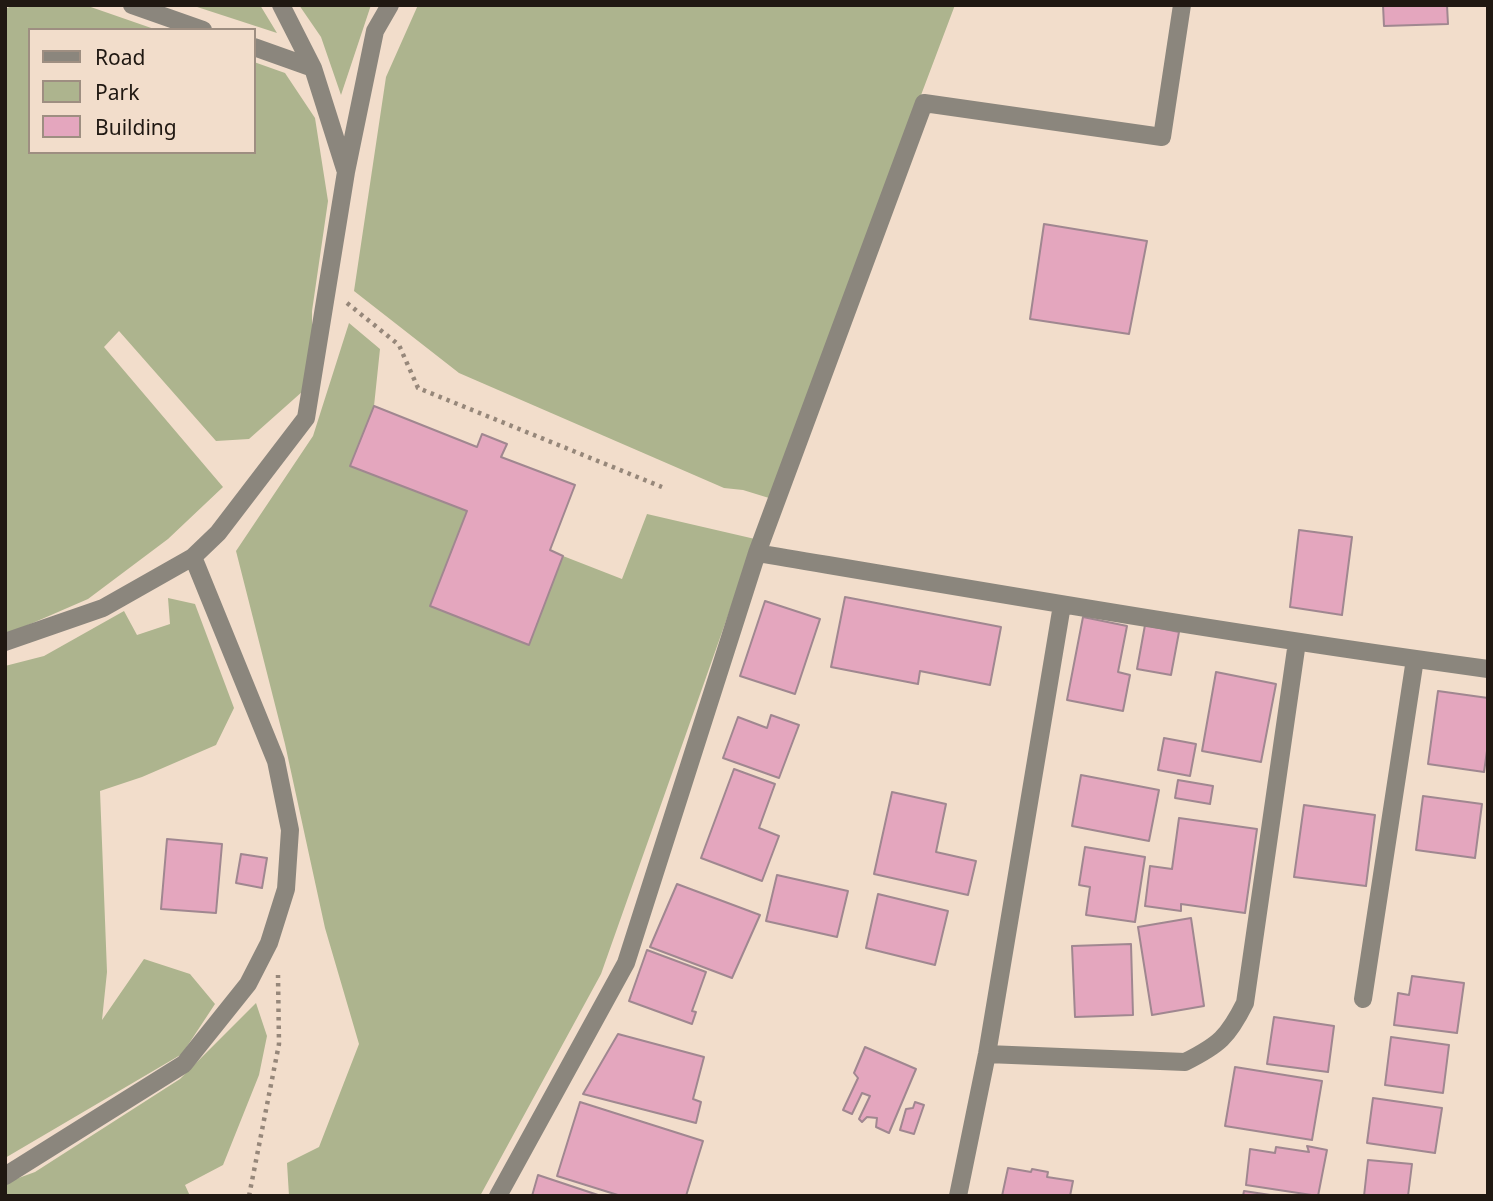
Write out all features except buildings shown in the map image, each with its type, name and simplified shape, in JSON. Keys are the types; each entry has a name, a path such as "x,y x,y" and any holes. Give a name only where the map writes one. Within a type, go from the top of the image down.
{"street":[{"path":"132,5 197,28"},
{"path":"281,5 313,68 346,172"},
{"path":"5,642 103,608 194,557 218,533 306,418 346,172 375,31 390,5"},
{"path":"498,1196 626,963 757,553 924,103 1162,136 1182,5"},
{"path":"256,48 313,68"},
{"path":"757,553 1062,605 1488,669"},
{"path":"5,1176 184,1064 248,984 269,943 286,889 290,830 276,761 194,557"},
{"path":"958,1196 986,1054 1062,605"},
{"path":"986,1054 1185,1062 1209,1050 1232,1029 1245,1003 1297,642"},
{"path":"1363,999 1415,659"}],"path":[{"path":"328,286 399,345 418,388 662,487"},
{"path":"249,1196 279,1044 278,966"}],"green space":[{"path":"14,5 85,5 151,28 28,28 28,154 256,154 256,63 285,73 315,118 328,201 303,391 249,439 216,441 119,331 104,347 223,487 168,539 88,599 5,635 5,9"},
{"path":"191,5 260,5 277,33"},
{"path":"299,5 371,5 341,95 321,37"},
{"path":"418,5 955,5 769,498 743,490 724,488 459,373 354,291 386,77"},
{"path":"349,323 380,349 374,406 350,466 467,511 430,606 528,645 563,556 622,579 647,514 755,539 601,974 480,1196 289,1196 287,1163 319,1147 359,1044 325,928 285,744 236,551 313,436"},
{"path":"168,598 195,604 234,708 216,745 142,777 100,791 107,972 102,1020 144,959 190,974 215,1004 182,1054 5,1158 5,666 44,656 124,611 137,635 170,624"},
{"path":"256,1003 267,1036 259,1075 223,1165 185,1185 190,1196 5,1196 5,1183 35,1172 180,1079"}]}
